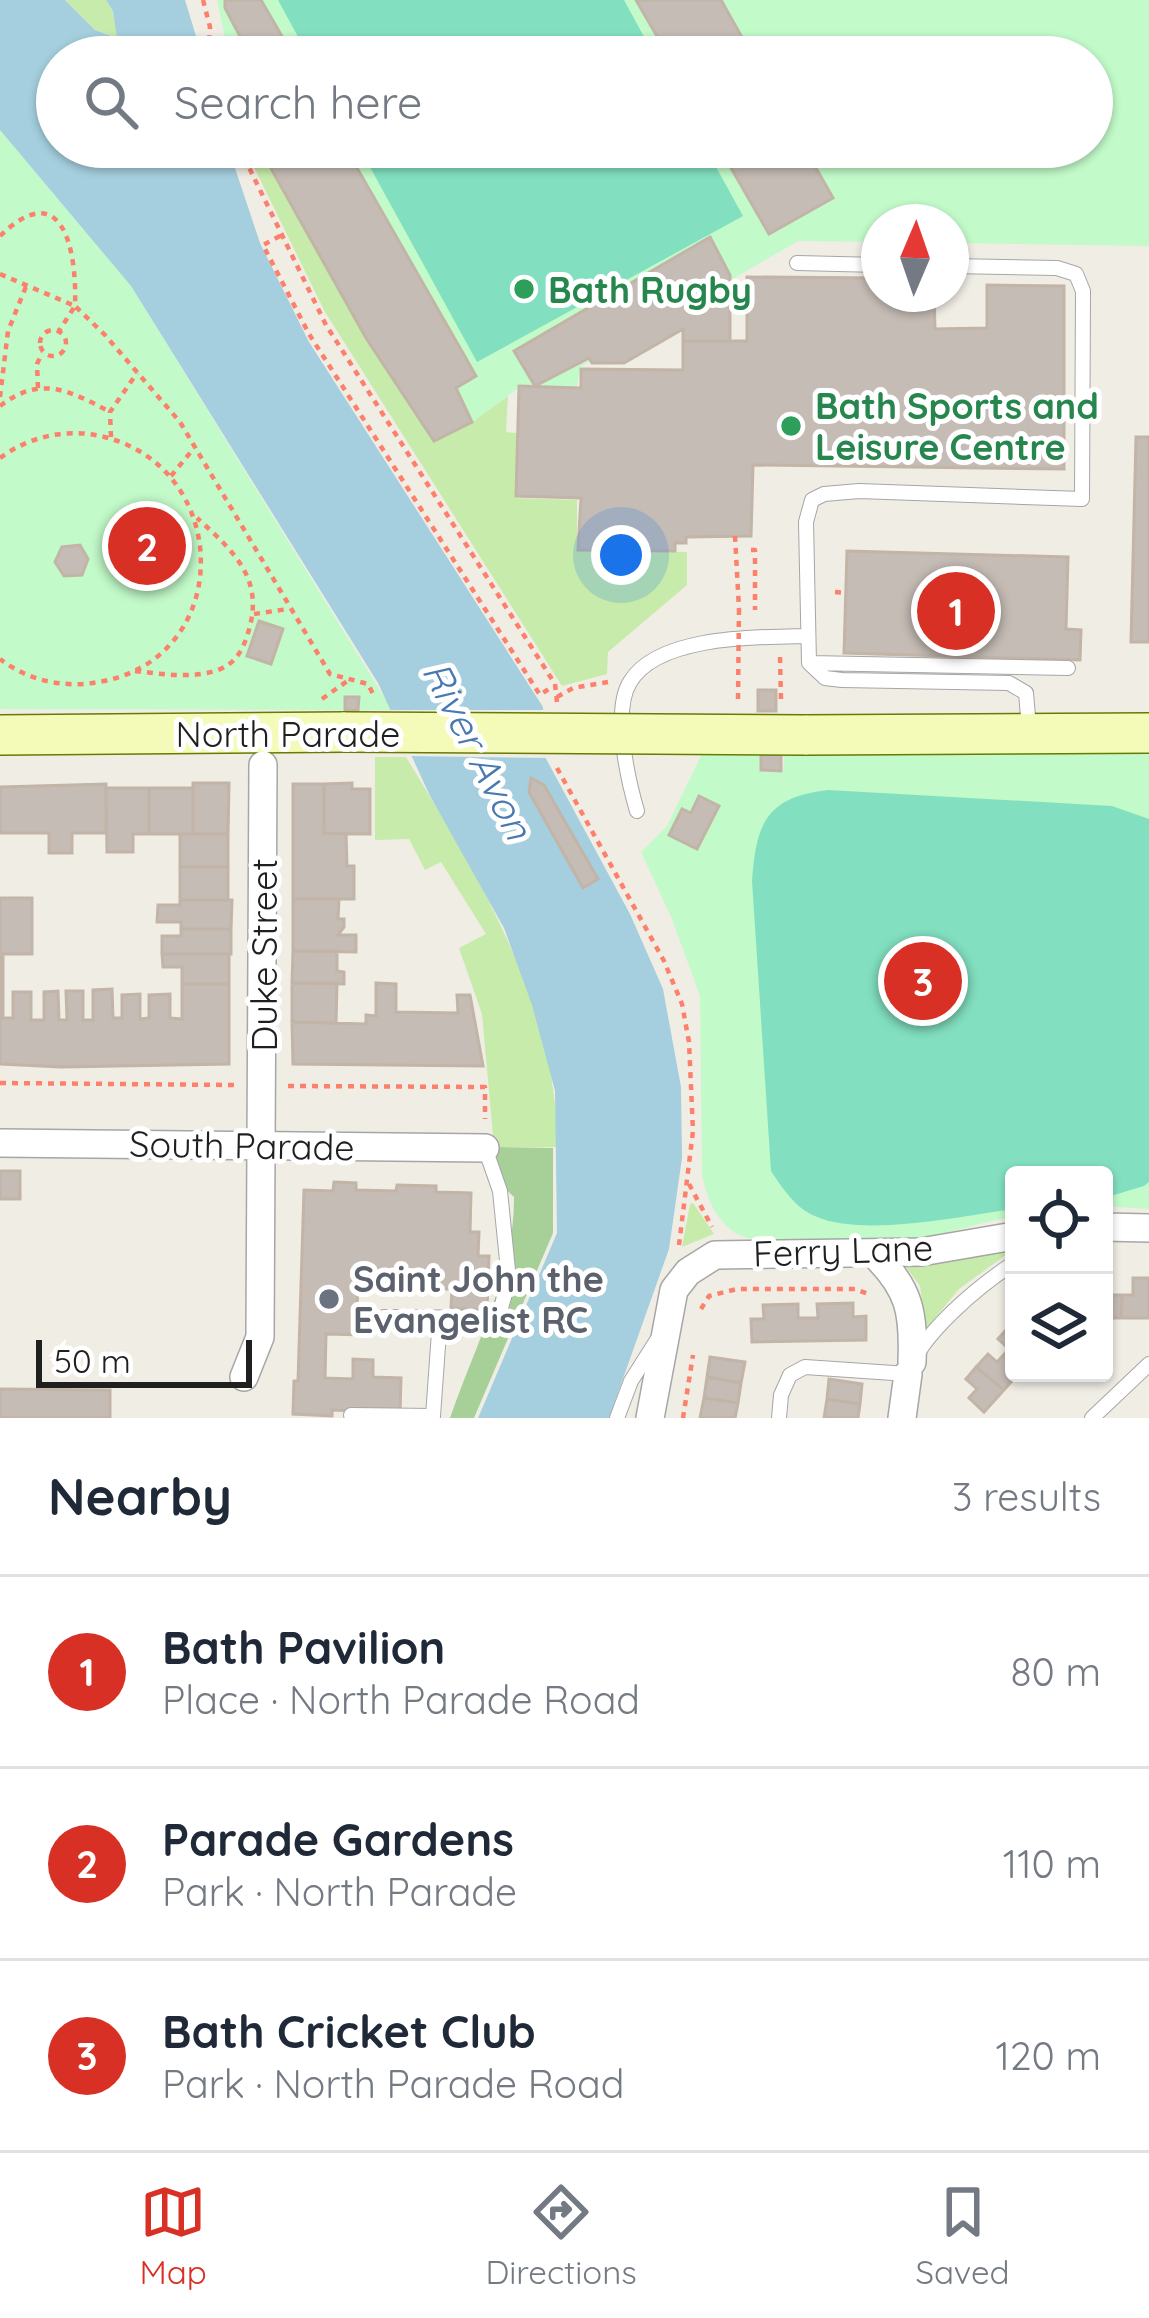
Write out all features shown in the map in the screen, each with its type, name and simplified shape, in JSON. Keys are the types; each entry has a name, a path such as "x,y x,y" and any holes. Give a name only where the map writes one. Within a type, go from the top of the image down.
{"street":[{"name":"North Parade","path":"0,735 345,732 564,711 805,735 1149,733"},
{"name":"Duke Street","path":"244,1377 260,1336 263,765"},
{"name":"South Parade","path":"0,1143 485,1148"},
{"path":"1113,1226 1149,1228"},
{"name":"Ferry Lane","path":"680,1280 715,1255 735,1252 921,1252 1005,1238"},
{"path":"874,1254 895,1274 914,1324 902,1418"},
{"path":"650,1418 680,1280"}],"lane":[{"path":"796,263 861,265"},
{"path":"969,266 1057,268 1076,274 1083,291 1082,499 824,494 812,500 807,511 809,663 825,677 842,680 1009,682 1026,693 1029,733"},
{"path":"637,812 624,766 624,709 626,686 639,670 696,641 807,636"},
{"path":"809,663 1068,668"},
{"path":"383,1316 498,1318 509,1280 500,1191 485,1148"},
{"path":"778,1418 790,1375 805,1367 910,1368 953,1313 1005,1270"},
{"path":"351,1415 433,1416 440,1318"},
{"path":"617,1418 631,1381 667,1326"},
{"path":"1092,1418 1149,1364"}],"path":[{"path":"203,0 209,36"},
{"path":"249,168 326,325 555,684 564,711"},
{"path":"0,236 20,216 37,211 59,220 65,231 76,285 75,306 59,331 42,335 38,388"},
{"path":"280,236 262,245 309,334 540,695 555,684"},
{"path":"0,274 75,306 137,373 179,422 330,674 368,684 378,704"},
{"path":"0,401 8,331 27,284"},
{"path":"43,352 53,357 64,352 67,341 59,331"},
{"path":"111,438 110,412 137,373"},
{"path":"0,401 38,388 82,398 110,412"},
{"path":"366,423 382,412"},
{"path":"0,458 53,435 111,438 142,452 171,476 195,516 244,568 254,590 254,614 241,654 221,669 183,676 135,670"},
{"path":"380,445 395,435"},
{"path":"171,476 194,447"},
{"path":"0,659 54,684 86,685 135,670 170,644 195,600 202,546 195,516"},
{"path":"734,536 738,707"},
{"path":"752,550 755,610"},
{"path":"835,592 846,593"},
{"path":"254,614 288,609"},
{"path":"779,637 781,688"},
{"path":"0,675 10,667"},
{"path":"564,711 573,688 608,682"},
{"path":"557,769 664,962 682,1004 692,1082 689,1184 675,1267 680,1280"},
{"path":"0,1083 485,1088 485,1148"},
{"path":"689,1184 713,1228 735,1252"},
{"path":"701,1308 709,1296 736,1289 855,1288 874,1297"},
{"path":"682,1418 693,1352"}],"green space":[{"path":"65,0 106,0 118,36 95,30"},
{"path":"217,0 1149,0 1149,246 969,243 969,204 861,204 861,242 798,241 580,367 577,387 517,389 472,422 434,441 366,338 271,168 1113,168 1113,36 225,36"},
{"path":"278,0 624,0 644,36 298,36"},
{"path":"0,130 131,286 392,710 0,709"},
{"path":"254,168 271,168 366,338 472,422 508,396 506,432 516,433 516,498 577,500 577,551 687,552 687,585 608,652 607,674 562,686 325,312"},
{"name":"Bath Rugby","path":"371,168 717,168 743,216 477,362"},
{"path":"1149,746 1149,1209 1113,1207 1113,1166 1005,1166 1005,1219 927,1237 796,1242 739,1235 724,1224 702,1174 700,996 641,852 667,826 702,754 760,750 760,772 783,771 785,750"},
{"path":"375,757 406,757 509,943 544,1042 557,1147 494,1147 482,1014 459,948 486,934 441,862 425,870 409,839 375,840"},
{"path":"828,790 1112,806 1149,819 1149,1182 1113,1195 1113,1166 1005,1166 1005,1210 887,1225 837,1223 817,1217 785,1191 771,1171 752,881 757,844 768,817 791,799"},
{"path":"494,1147 553,1148 553,1233 474,1418 450,1418 501,1281 513,1225 514,1197 492,1176"},
{"path":"690,1204 714,1234 682,1247"},
{"path":"1005,1250 1005,1256 959,1289 926,1329 920,1286 906,1267"}],"water":[{"name":"River Avon","path":"0,0 65,0 95,30 112,36 36,36 36,168 235,168 260,243 309,342 543,707 544,755 630,914 663,989 681,1087 682,1158 669,1249 609,1418 478,1418 557,1233 555,1091 532,1005 504,928 430,796 378,683 131,286 0,130"},
{"path":"106,0 185,0 196,36 117,36"}],"pier":[{"path":"385,710 549,710 553,758 406,756"}],"building":[{"path":"225,0 261,0 282,36 240,36"},
{"path":"636,0 721,0 741,36 657,36"},
{"path":"271,168 357,168 476,376 456,388 472,422 434,441 366,338"},
{"path":"731,168 816,168 833,198 769,234"},
{"path":"710,237 730,275 730,341 683,341 683,329 624,363 592,363 589,358 535,386 514,351"},
{"name":"Bath Sports and Leisure Centre","path":"747,277 861,278 861,312 935,312 935,329 987,328 987,285 1064,286 1064,469 753,465 751,536 686,537 686,543 675,543 675,551 578,550 581,498 516,496 519,386 581,388 581,369 683,370 683,341 747,341"},
{"path":"1136,437 1149,437 1149,642 1131,642"},
{"path":"80,545 88,559 82,575 64,576 55,562 62,547"},
{"path":"847,551 1068,557 1066,629 1081,630 1080,660 844,653"},
{"path":"259,621 283,629 271,664 247,656"},
{"path":"758,690 776,690 776,711 758,711"},
{"path":"345,697 359,697 358,710 345,710"},
{"path":"761,750 781,751 781,771 761,770"},
{"path":"531,778 544,785 598,879 583,888 529,792"},
{"path":"193,783 229,783 228,834 193,834"},
{"path":"352,783 352,789 370,789 370,834 324,833 324,784"},
{"path":"106,784 106,833 72,833 72,853 49,853 49,833 0,833 0,787"},
{"path":"293,784 324,784 324,833 346,834 347,866 354,866 354,899 293,899"},
{"path":"106,788 149,788 149,834 133,834 133,852 107,852"},
{"path":"149,788 193,788 193,834 149,834"},
{"path":"699,796 719,806 697,849 669,835 682,809 691,813"},
{"path":"180,834 228,834 228,867 180,867"},
{"path":"180,867 228,867 228,900 180,900"},
{"path":"0,898 32,898 32,954 3,954 3,1018 13,1018 13,992 31,992 31,1020 44,1020 44,992 58,991 59,1020 67,1020 66,991 83,991 83,1020 93,1020 93,990 112,989 113,1018 122,1018 122,995 140,994 140,1019 149,1018 149,995 170,994 170,1018 182,1019 182,984 229,984 229,1064 0,1064"},
{"path":"293,899 339,899 338,919 344,919 344,927 338,935 356,935 356,952 293,951"},
{"path":"180,900 232,900 231,929 181,929 181,922 157,922 158,905 180,905"},
{"path":"181,929 231,929 231,954 162,954 162,936 181,936"},
{"path":"293,951 337,951 337,971 344,972 344,984 292,983"},
{"path":"162,954 229,954 229,984 182,984 182,967 163,967"},
{"path":"292,983 337,983 336,1023 292,1022"},
{"path":"376,983 396,984 396,1012 458,1013 457,995 470,995 483,1066 293,1064 292,1022 366,1024 366,1015 376,1016"},
{"path":"0,1171 20,1171 20,1199 0,1199"},
{"name":"Saint John the Evangelist RC","path":"334,1182 356,1183 356,1190 436,1186 436,1192 471,1193 470,1232 479,1232 478,1256 489,1256 487,1310 451,1308 452,1289 432,1292 358,1286 357,1306 366,1306 365,1335 326,1334 325,1378 353,1379 353,1359 373,1360 373,1377 401,1378 400,1413 332,1410 332,1416 293,1414 304,1190 333,1191"},
{"path":"1133,1278 1149,1278 1149,1318 1121,1318 1122,1295 1133,1295"},
{"path":"1113,1295 1122,1295 1121,1318 1113,1318"},
{"path":"853,1303 853,1317 866,1316 866,1340 752,1342 751,1319 764,1319 763,1305 798,1304 798,1318 818,1318 817,1304"},
{"path":"1005,1353 1005,1382 1011,1382 984,1412 969,1398 977,1389 966,1379 988,1354 997,1362"},
{"path":"988,1354 997,1362 1003,1356 1005,1382 1011,1382 1004,1390 976,1367"},
{"path":"710,1357 745,1362 741,1383 707,1377"},
{"path":"976,1367 1004,1390 984,1412 969,1398 977,1389 966,1379"},
{"path":"707,1377 741,1383 738,1403 704,1398"},
{"path":"829,1379 862,1384 860,1404 827,1399"},
{"path":"0,1389 110,1390 110,1418 0,1418"},
{"path":"704,1398 738,1403 735,1418 700,1418"},
{"path":"827,1399 860,1404 858,1418 824,1418"}],"place":[{"name":"Bath Rugby","path":"524,289"},
{"name":"Bath Sports and Leisure Centre","path":"791,426"},
{"name":"Parade Gardens","path":"147,546"},
{"name":"Bath Pavilion","path":"956,611"},
{"name":"Bath Cricket Club","path":"923,981"},
{"name":"Saint John the Evangelist RC","path":"329,1299"}]}
